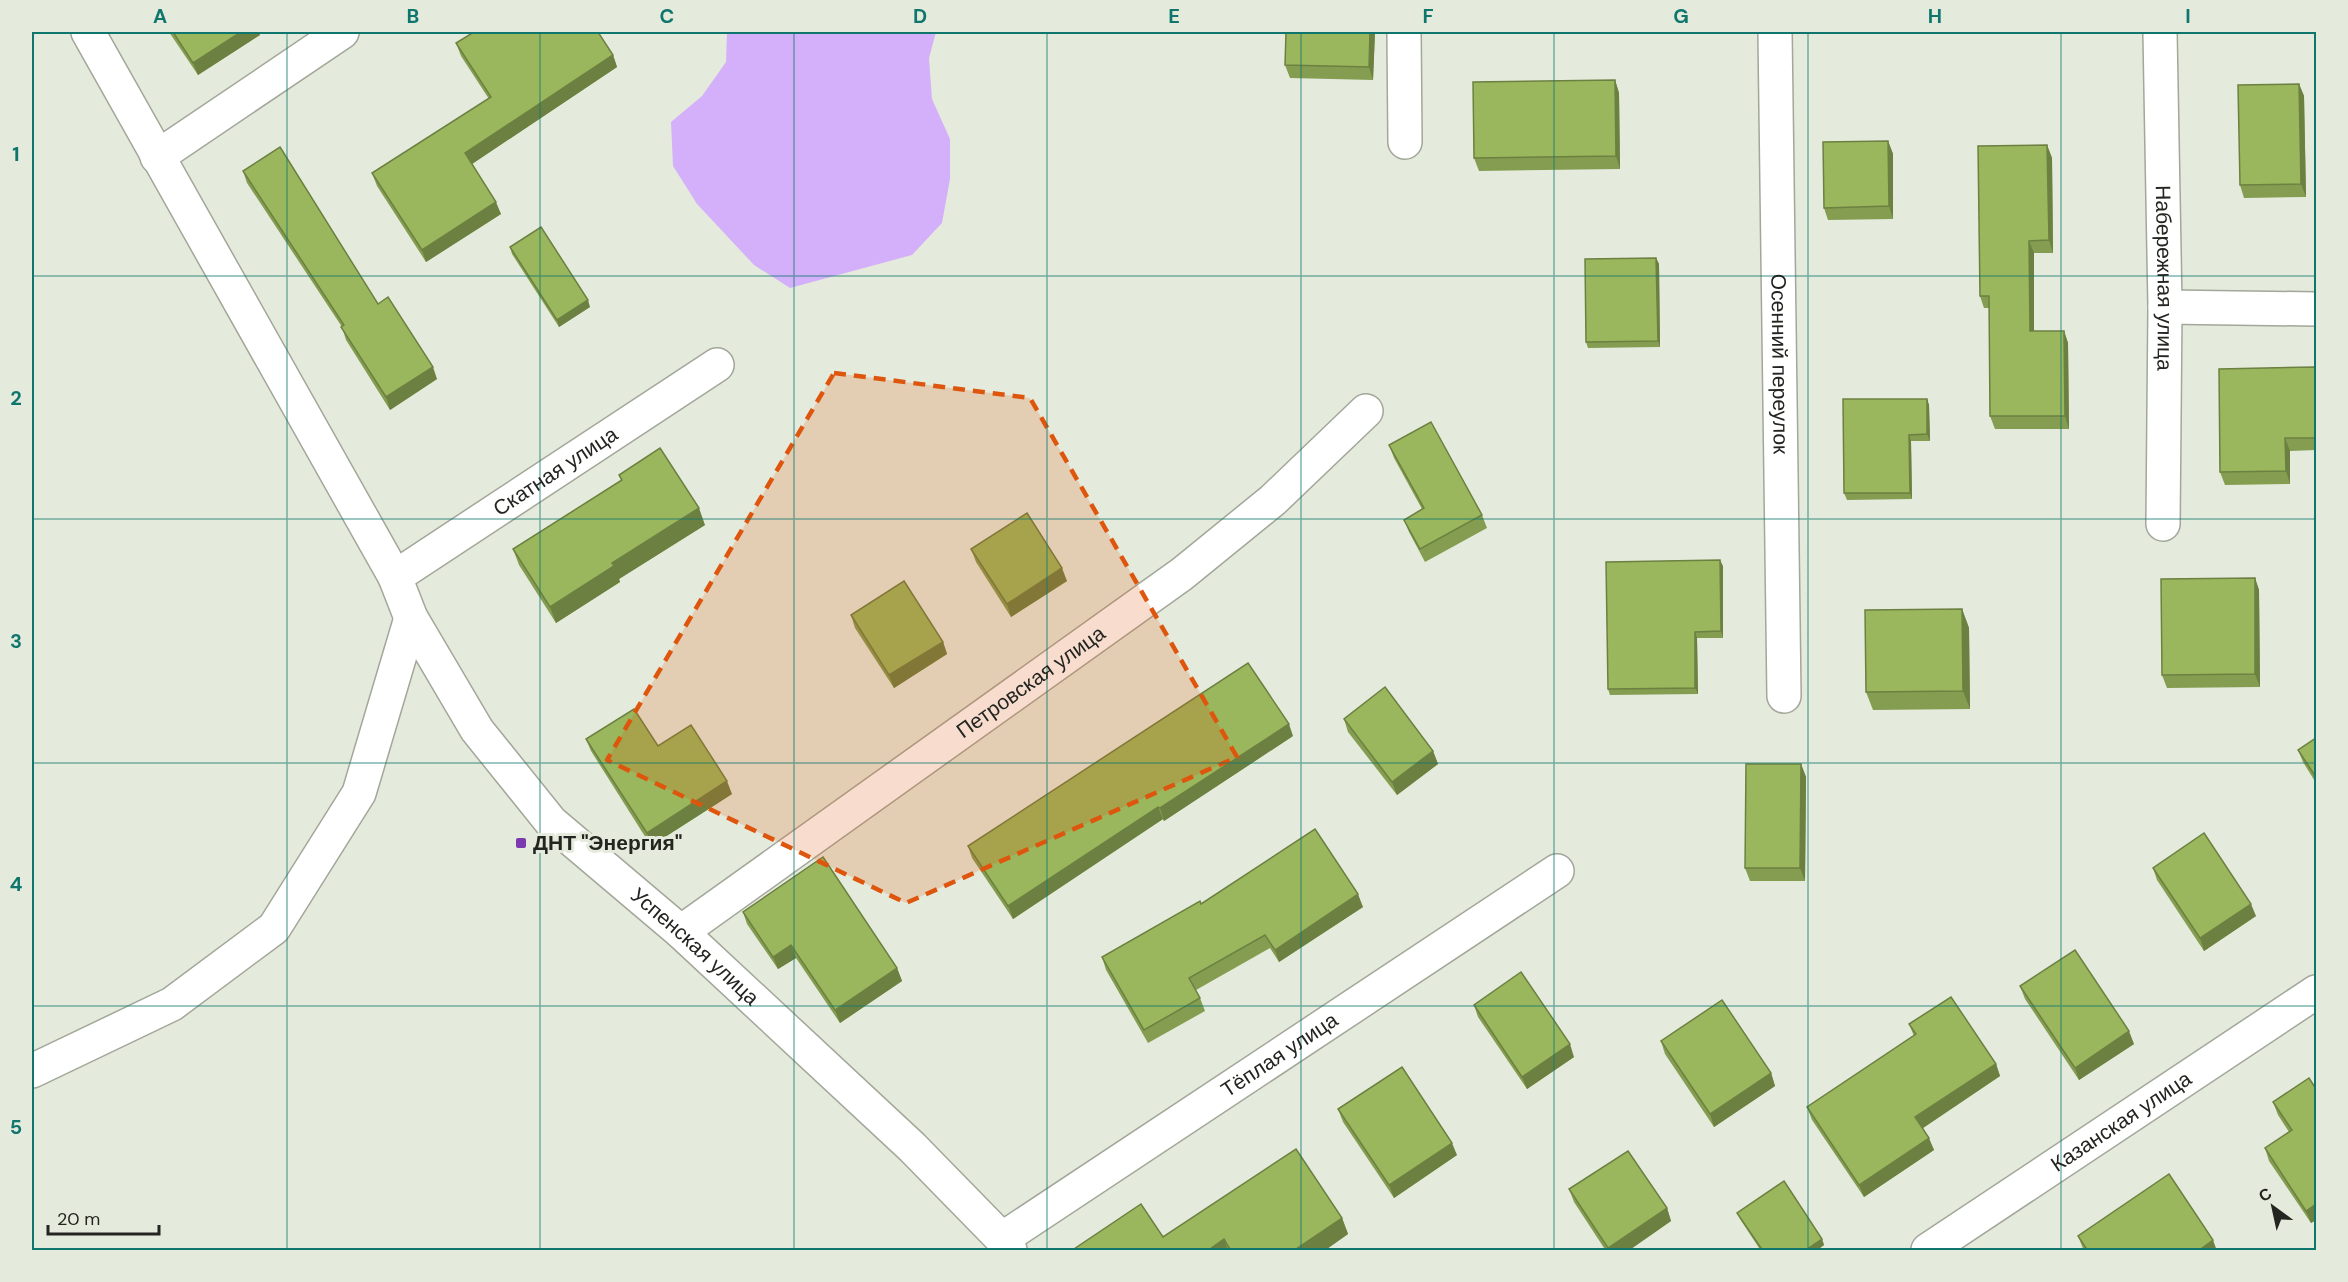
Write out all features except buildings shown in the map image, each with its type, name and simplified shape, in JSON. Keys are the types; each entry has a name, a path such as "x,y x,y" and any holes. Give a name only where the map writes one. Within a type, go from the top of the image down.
{"street":[{"name":"Успенская улица","path":"88,32 395,577 411,618 477,730 551,822 681,932 912,1147 1006,1245"},
{"path":"157,157 342,32"},
{"path":"1404,32 1405,142"},
{"name":"Осенний переулок","path":"1775,32 1784,696"},
{"name":"Набережная улица","path":"2160,32 2165,308 2163,524"},
{"path":"2165,308 2316,309"},
{"name":"Скатная улица","path":"395,577 717,365"},
{"name":"Петровская улица","path":"681,932 1182,574 1273,500 1366,411"},
{"path":"32,1071 172,1004 274,928 359,793 411,618"},
{"name":"Тёплая улица","path":"1006,1245 1557,871"},
{"name":"Казанская улица","path":"1928,1251 2316,992"}],"highlighted area":[{"path":"834,373 1030,398 1237,757 906,903 607,760"}],"shaded area":[{"path":"727,32 936,32 929,58 932,99 950,139 950,179 942,223 912,255 790,288 754,265 697,204 673,166 671,122 702,96 726,62"}],"place":[{"name":"ДНТ \"Энергия\"","path":"521,843"}]}
